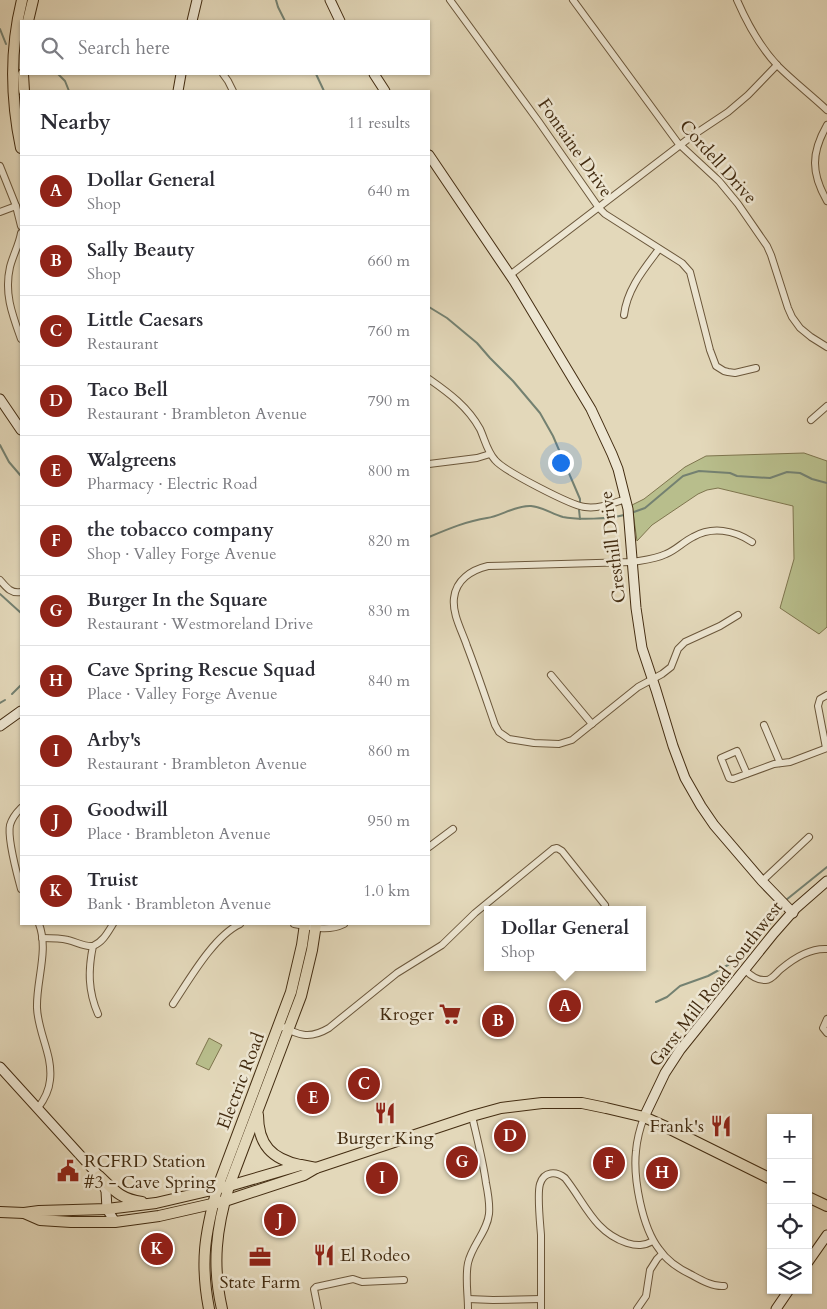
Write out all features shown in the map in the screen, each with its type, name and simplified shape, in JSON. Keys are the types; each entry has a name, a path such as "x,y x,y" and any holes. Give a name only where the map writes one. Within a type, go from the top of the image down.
{"main road":[{"path":"20,142 15,111 14,73 15,42 22,0"},
{"path":"28,20 33,0"},
{"path":"24,75 24,90"},
{"name":"Electric Road","path":"222,1309 218,1291 216,1256 218,1232 225,1201 258,1109 284,1027 291,992 310,925"},
{"name":"Electric Road","path":"211,1309 206,1287 204,1261 207,1228 213,1204 217,1189 284,1027"},
{"path":"24,1213 40,1220 71,1222 114,1222 159,1216 225,1201 304,1175 316,1168 472,1116 521,1104 582,1103 644,1117 767,1177"},
{"path":"258,1109 258,1127 262,1139 269,1150 287,1162 316,1168"},
{"path":"0,1212 24,1213 39,1210 107,1209 156,1203 229,1186 301,1165"},
{"path":"99,1176 122,1197 134,1201 156,1203"},
{"path":"812,1199 827,1206"}],"street":[{"path":"192,20 197,0"},
{"path":"330,0 340,20"},
{"name":"Fontaine Drive","path":"450,0 599,208 605,214 682,263 690,272 710,350 716,366 728,372 741,372 756,368"},
{"name":"Cordell Drive","path":"573,0 681,146 719,181 738,204 767,246 792,317 800,328 827,347"},
{"path":"738,0 756,37 777,65 827,110"},
{"path":"510,275 728,112 748,95 777,65"},
{"path":"178,90 181,75"},
{"path":"224,75 233,90"},
{"path":"375,75 384,90"},
{"path":"827,125 818,142 814,160 817,181 827,201"},
{"name":"Cresthill Drive","path":"430,156 510,275 591,409 618,469 629,514 632,562 642,648 679,763 693,793 714,825 762,881 792,912"},
{"path":"0,166 16,206 20,222"},
{"path":"0,212 16,206"},
{"path":"20,242 11,264 7,291 20,336"},
{"path":"624,315 630,291 658,248"},
{"path":"430,380 458,400 465,408 480,430 494,460 507,470 577,506 591,508 626,500"},
{"path":"0,399 20,429"},
{"path":"811,420 827,406"},
{"path":"430,464 477,458 490,454"},
{"path":"738,615 720,626 685,642 678,650 671,667 638,687 572,740 559,744 534,743 509,739 499,732 495,725 458,622 454,601 456,590 462,580 475,570 488,566 646,560 666,554 693,536 710,531 736,533 752,542"},
{"path":"0,580 10,590 20,592"},
{"path":"551,675 592,724"},
{"path":"747,774 737,751 721,758 729,778 733,779 747,774 769,766 790,762 826,748 818,706 820,699 827,696"},
{"path":"0,726 20,712"},
{"path":"764,725 780,763"},
{"path":"20,809 12,819 10,830 20,885"},
{"path":"430,846 452,829"},
{"path":"762,881 809,838"},
{"path":"284,1027 296,1034 311,1035 318,1034 329,1028 397,973 442,945 475,913 553,849 556,848 562,851 605,905"},
{"name":"Garst Mill Road Southwest","path":"644,1117 657,1088 673,1060 792,912 827,881"},
{"path":"38,1108 46,1095 50,1073 50,1063 37,1011 42,938 39,925"},
{"path":"42,938 58,938 85,946 93,946 102,940 112,925"},
{"path":"173,1004 208,954 226,933 238,925"},
{"path":"310,925 332,928 341,925"},
{"path":"93,946 89,979 98,1014"},
{"path":"744,970 756,978 766,980 774,976 787,964 809,952 816,949 827,949"},
{"path":"827,1019 823,1028 827,1034"},
{"path":"0,1067 99,1176 106,1191 107,1209 114,1222"},
{"path":"468,1309 468,1262 486,1226 489,1212 484,1173 472,1116"},
{"path":"644,1117 636,1151 636,1169 642,1207 647,1228 653,1241 662,1254 673,1264 716,1286 724,1286"},
{"path":"540,1309 541,1236 539,1186 547,1174 553,1173 565,1178 600,1228 611,1236 634,1245 644,1245 653,1241"},
{"path":"812,1256 827,1235"},
{"path":"637,1309 646,1296 650,1270 662,1254"},
{"path":"318,1309 314,1289 316,1287 353,1279 362,1282 404,1280"},
{"path":"776,1309 786,1294"},
{"path":"468,1299 541,1299"}],"green space":[{"path":"804,453 827,461 827,627 819,634 780,608 794,559 793,506 718,488 707,490 652,525 637,541 632,505 644,499 685,467 706,456"},
{"path":"209,1038 222,1045 209,1070 196,1064"}],"waterway":[{"path":"276,0 284,20"},
{"path":"0,29 6,44"},
{"path":"59,75 65,81 69,90"},
{"path":"316,75 324,90"},
{"path":"430,308 447,318 477,343 540,413 553,436 580,502"},
{"path":"0,445 9,462 20,475"},
{"path":"631,513 645,508 683,476 699,471 770,478 787,472 800,473 827,483"},
{"path":"430,537 465,523 492,517 525,506 540,508 569,518 585,519 624,515"},
{"path":"579,510 580,519"},
{"path":"0,594 20,612"},
{"path":"12,694 20,686"},
{"path":"0,703 5,700"},
{"path":"786,900 827,867"},
{"path":"656,1002 667,997 680,986 708,976 728,965 769,925 781,908"}],"place":[{"name":"Dollar General","path":"565,1006"},
{"name":"Kroger","path":"450,1014"},
{"name":"Sally Beauty","path":"498,1021"},
{"name":"Little Caesars","path":"364,1084"},
{"name":"Walgreens","path":"313,1098"},
{"name":"Burger King","path":"385,1113"},
{"name":"Frank's","path":"721,1126"},
{"name":"Taco Bell","path":"510,1136"},
{"name":"Burger In the Square","path":"462,1162"},
{"name":"the tobacco company","path":"609,1163"},
{"name":"RCFRD Station #3 - Cave Spring","path":"68,1171"},
{"name":"Cave Spring Rescue Squad","path":"662,1173"},
{"name":"Arby's","path":"382,1178"},
{"name":"Goodwill","path":"280,1220"},
{"name":"Truist","path":"157,1249"},
{"name":"El Rodeo","path":"324,1255"},
{"name":"State Farm","path":"260,1257"}]}
